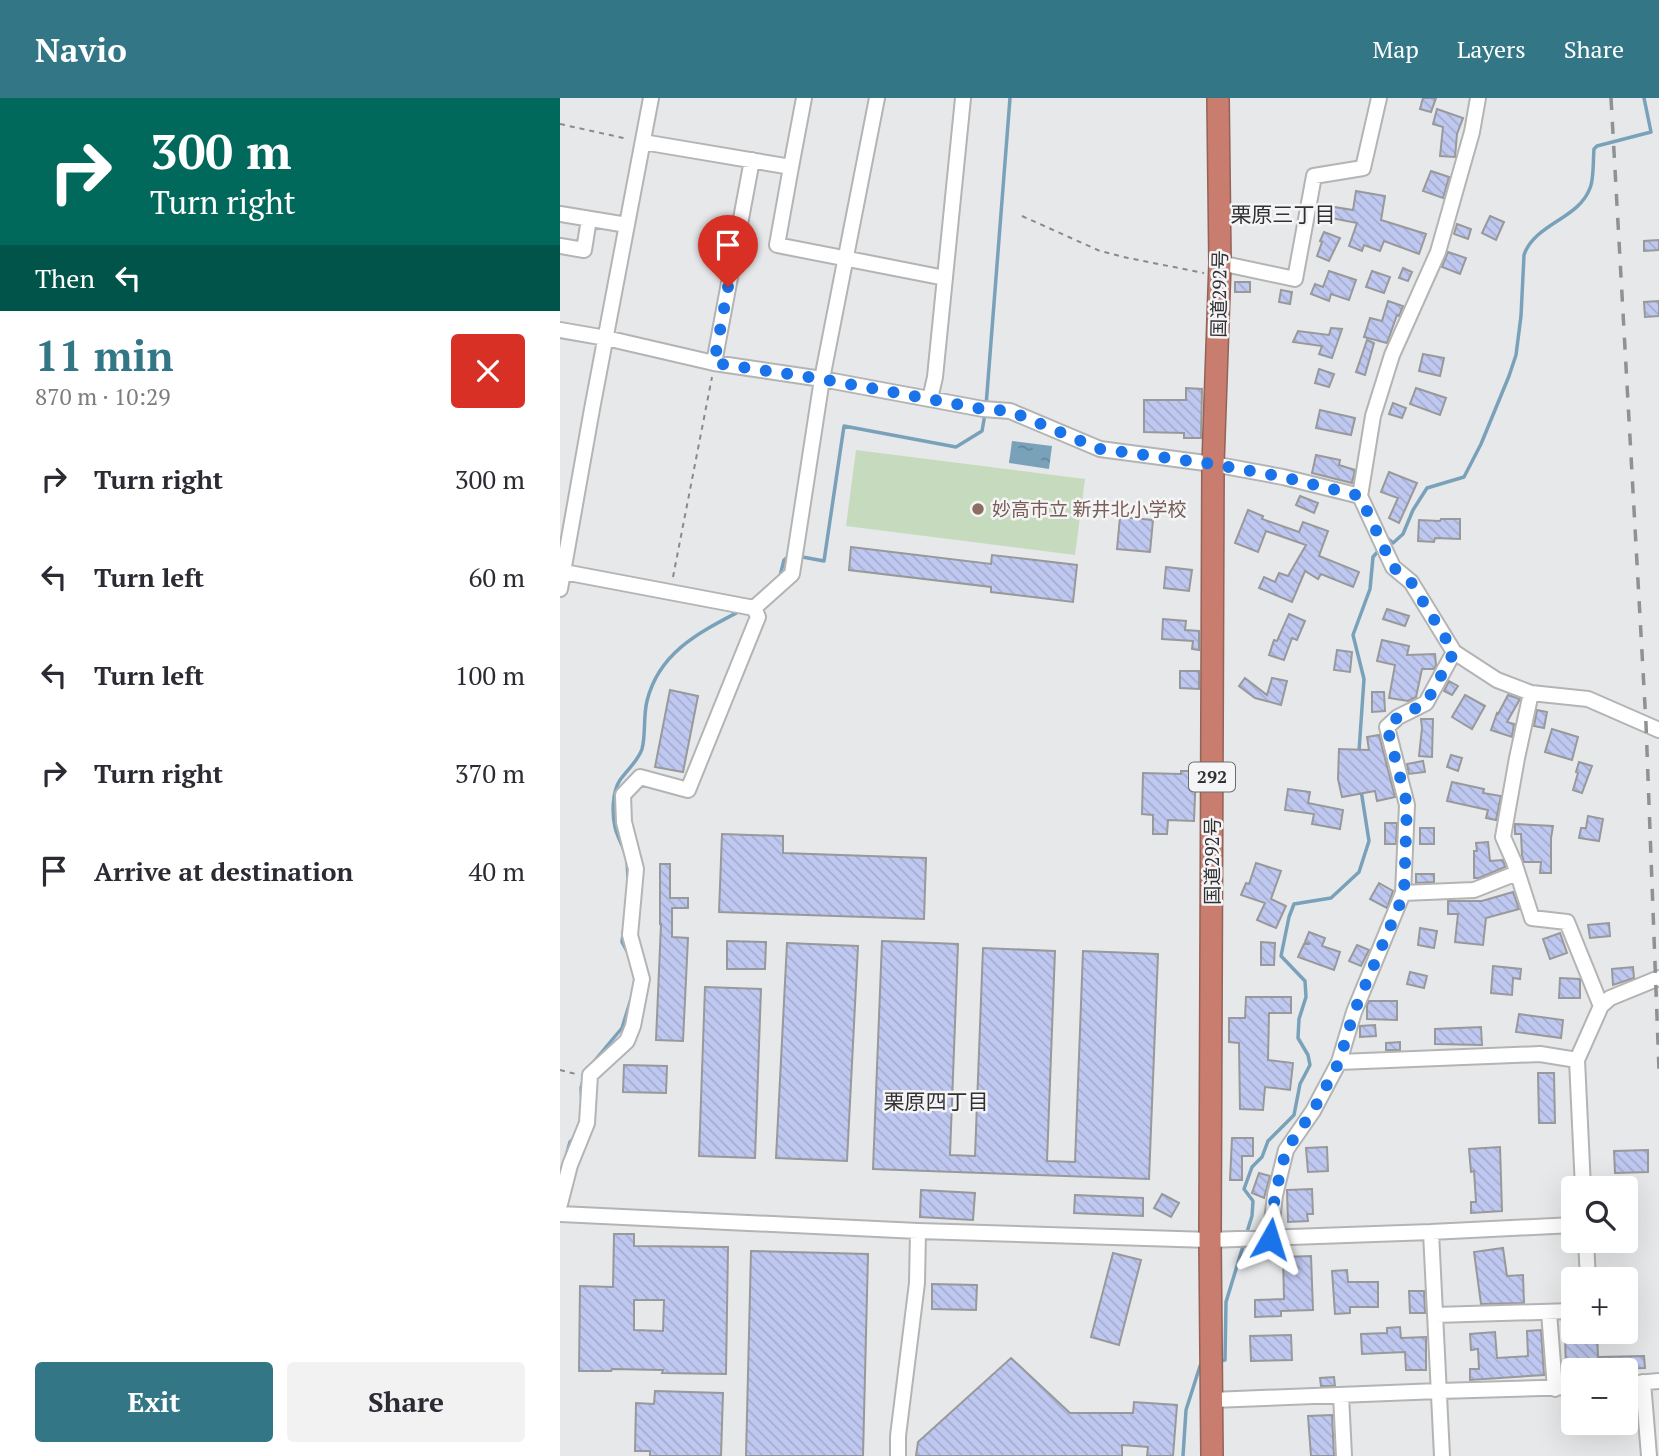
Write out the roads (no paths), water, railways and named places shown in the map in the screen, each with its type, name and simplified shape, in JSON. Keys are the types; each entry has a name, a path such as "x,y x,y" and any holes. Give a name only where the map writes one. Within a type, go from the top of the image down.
{"highway":[{"name":"国道292号","path":"1212,1456 1210,1240 1213,464 1218,98"}],"street":[{"path":"560,589 651,98"},
{"path":"804,98 777,245 945,278"},
{"path":"754,608 792,574 822,379 877,98"},
{"path":"930,399 935,377 962,98"},
{"path":"1216,269 1295,279 1314,176 1363,168 1380,98"},
{"path":"1477,98 1472,132 1438,252 1392,355 1373,416 1360,496 1393,567 1411,582 1454,652 1497,680 1531,693 1588,699 1659,730"},
{"path":"643,142 790,167"},
{"path":"714,363 752,160"},
{"path":"560,214 627,225"},
{"path":"560,246 584,250 590,219"},
{"path":"560,330 714,363 822,379 983,409 1010,411 1100,449 1213,464 1283,477 1360,496"},
{"path":"564,572 754,608"},
{"path":"560,1203 570,1165 587,1123 590,1075 627,1041 633,1026 642,979 630,935 636,869 624,822 623,795 640,777 688,790 758,617 754,608"},
{"path":"1270,1239 1275,1195 1286,1150 1313,1111 1339,1062 1354,1012 1404,894 1407,804 1387,727 1398,717 1426,703 1454,652"},
{"path":"1531,693 1503,837 1532,918 1567,922 1601,1006"},
{"path":"1404,894 1474,890 1517,873"},
{"path":"1582,1176 1577,1060 1601,1006 1610,998 1659,978"},
{"path":"1339,1062 1540,1054 1577,1060"},
{"path":"560,1214 918,1231 1210,1240 1561,1226"},
{"path":"898,1456 912,1308 917,1283 918,1231"},
{"path":"1431,1232 1442,1456"},
{"path":"1549,1312 1555,1389"},
{"path":"1436,1315 1561,1312"},
{"path":"1638,1383 1659,1381"},
{"path":"1643,1382 1649,1456"},
{"path":"1212,1400 1561,1388"},
{"path":"1341,1395 1344,1456"}],"water":[{"path":"1012,441 1052,446 1049,469 1009,463"}],"waterway":[{"path":"986,406 1010,98"},
{"path":"1385,539 1386,537 1393,543 1403,534 1413,510 1427,488 1464,477 1481,444 1516,355 1524,255 1529,244 1584,199 1591,184 1594,149 1597,146 1651,132 1644,98"},
{"path":"797,556 824,561 844,426 956,447 982,431 985,414"},
{"path":"1359,751 1364,679 1353,635 1370,589 1373,557 1380,549"},
{"path":"780,576 784,560 789,556"},
{"path":"625,853 615,827 614,797 617,785 642,749 647,701 653,684 661,669 683,646 740,611"},
{"path":"1246,1235 1253,1201 1244,1189 1252,1167 1262,1157 1268,1141 1294,1115 1300,1084 1310,1065 1308,1055 1298,1038 1299,1019 1306,997 1305,981 1281,956 1289,917 1294,904 1331,898 1359,872 1369,841 1361,790"},
{"path":"627,860 628,880"},
{"path":"625,919 622,942 629,955"},
{"path":"586,1071 622,1028 631,999"},
{"path":"582,1105 583,1081"},
{"path":"565,1160 570,1142 574,1138"},
{"path":"1220,1361 1225,1360 1226,1302 1244,1243"},
{"path":"1183,1456 1186,1410 1200,1366 1203,1366"}],"railway":[{"path":"1611,98 1646,724 1659,1070"}],"place":[{"name":"妙高市立 新井北小学校","path":"978,509"}],"district":[{"name":"栗原三丁目","path":"1283,215"},
{"name":"栗原四丁目","path":"936,1102"}]}
